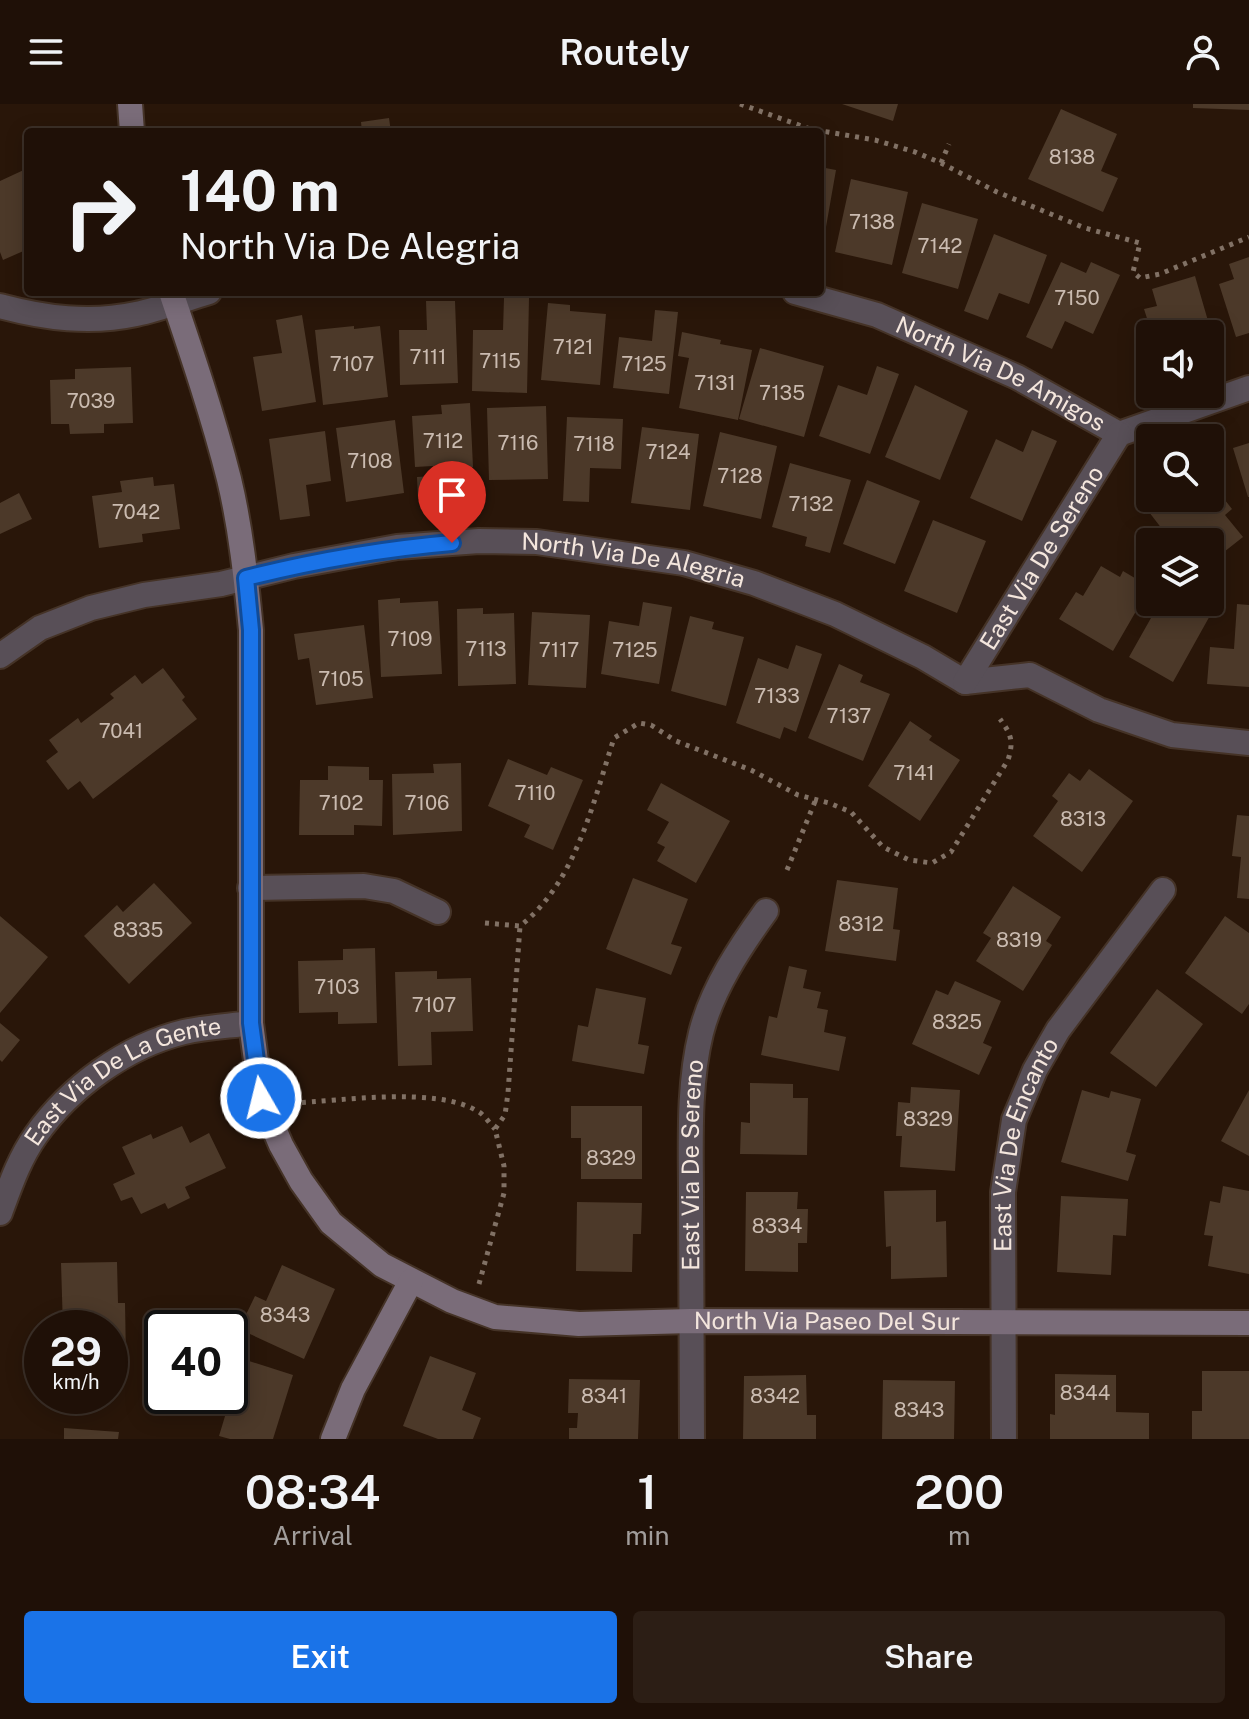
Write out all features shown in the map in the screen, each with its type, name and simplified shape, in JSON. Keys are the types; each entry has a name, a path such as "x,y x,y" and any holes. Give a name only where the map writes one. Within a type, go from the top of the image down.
{"street":[{"path":"130,104 132,128"},
{"name":"North Via De Amigos","path":"808,296 891,321 1017,377 1119,434 1249,388"},
{"path":"0,306 40,317 84,320 136,314 173,297 229,479 246,578 251,645 251,1023 261,1098 301,1181 331,1223 382,1265 411,1281 353,1389 333,1439"},
{"name":"East Via De Sereno","path":"965,682 1119,434"},
{"name":"North Via De Alegria","path":"0,656 40,628 91,608 144,595 397,547 479,541 537,542 624,552 684,563 754,583 835,614 923,657 965,682"},
{"path":"965,682 1030,675 1099,710 1172,735 1249,743"},
{"path":"250,888 364,886 394,891 438,912"},
{"name":"East Via De Encanto","path":"1004,1439 1003,1192 1014,1120 1035,1070 1058,1030 1163,890"},
{"name":"East Via De Sereno","path":"692,1439 693,1082 701,1032 723,980 742,944 766,911"},
{"name":"East Via De La Gente","path":"0,1213 15,1173 36,1136 72,1093 144,1045 184,1032 251,1023"},
{"name":"North Via Paseo Del Sur","path":"411,1281 495,1317 579,1324 691,1321 1249,1323"}],"path":[{"path":"740,104 809,128"},
{"path":"824,131 875,140 941,163 997,192 1085,228 1140,243 1133,272 1140,278 1160,274 1249,237"},
{"path":"941,163 949,144"},
{"path":"485,923 520,926 537,913 573,858 614,738 639,723 651,725 697,751 751,770 798,795 851,812 883,847 909,860 932,863 951,852 1008,760 1012,748 1011,734 1000,719"},
{"path":"787,870 816,799"},
{"path":"495,1129 505,1115 508,1093 520,926"},
{"path":"292,1103 448,1099 479,1111 495,1129 504,1166 504,1193 479,1284"}],"building":[{"path":"842,104 898,104 893,121"},
{"path":"1193,104 1249,104 1249,110 1193,108"},
{"path":"1061,109 1117,134 1101,171 1118,178 1103,212 1028,179"},
{"path":"389,118 390,128 362,128 361,122"},
{"path":"482,127 540,127 540,128"},
{"path":"824,168 836,170 824,238"},
{"path":"24,170 24,251 3,260 0,252 0,181"},
{"path":"851,179 908,192 892,265 835,252"},
{"path":"922,203 978,219 958,289 902,273"},
{"path":"994,234 1047,255 1029,304 999,293 988,320 964,311"},
{"path":"1249,257 1249,333 1236,337 1219,284 1234,279 1229,264"},
{"path":"1061,262 1086,273 1091,262 1120,275 1093,334 1065,321 1052,349 1026,337"},
{"path":"1195,276 1208,320 1148,320 1144,309 1157,306 1152,289"},
{"path":"504,298 529,298 527,393 472,391 473,330 503,330"},
{"path":"426,301 455,301 458,383 400,385 399,330 427,330"},
{"path":"548,303 570,305 570,311 606,314 600,385 541,380"},
{"path":"655,310 678,312 669,394 613,388 619,337 652,341"},
{"path":"302,315 316,402 262,411 253,357 282,353 276,320"},
{"path":"354,326 354,329 380,326 388,397 323,405 315,330"},
{"path":"682,332 752,350 738,420 679,408 689,358 678,356"},
{"path":"760,348 824,366 804,437 739,419"},
{"path":"877,366 899,374 870,454 819,436 838,385 867,395"},
{"path":"131,367 133,423 104,424 104,433 70,434 69,424 51,424 50,380 75,379 75,369"},
{"path":"915,385 968,411 940,480 885,457"},
{"path":"470,403 473,467 448,468 450,497 418,499 417,477 434,476 433,466 415,467 412,416 442,414 441,405"},
{"path":"546,406 548,479 489,480 487,408"},
{"path":"567,417 623,419 621,469 590,468 589,502 563,501"},
{"path":"395,420 404,493 346,502 336,428"},
{"path":"642,427 699,434 690,510 631,503"},
{"path":"1032,430 1057,441 1022,521 970,498 996,439 1023,452"},
{"path":"325,431 331,481 306,485 310,516 280,520 269,439"},
{"path":"720,432 777,446 761,519 703,506"},
{"path":"1249,443 1249,497 1248,497 1233,448"},
{"path":"790,463 851,480 830,553 805,546 807,537 772,527"},
{"path":"153,477 154,486 174,484 180,529 142,534 143,542 99,548 92,496 122,492 120,481"},
{"path":"867,480 920,501 895,564 843,544"},
{"path":"19,493 32,519 0,534 0,503"},
{"path":"1224,499 1232,509 1225,515 1243,537 1224,552 1224,528 1161,528 1149,512 1224,512"},
{"path":"933,520 986,541 957,613 904,591"},
{"path":"1101,566 1120,577 1123,571 1136,579 1136,611 1113,651 1059,619 1076,592 1083,596"},
{"path":"400,598 400,603 438,601 442,674 381,677 378,600"},
{"path":"643,602 672,607 659,684 601,674 609,621 639,626"},
{"path":"1237,604 1249,605 1249,687 1207,684 1210,647 1234,649"},
{"path":"483,608 483,614 514,613 516,684 458,686 457,609"},
{"path":"532,612 590,615 586,688 528,685"},
{"path":"690,616 714,622 712,629 744,637 726,706 671,691"},
{"path":"1152,616 1210,616 1173,682 1129,657"},
{"path":"364,625 373,698 316,705 309,658 298,660 294,634"},
{"path":"796,645 822,654 796,732 784,727 780,739 736,723 758,658 788,669"},
{"path":"839,664 863,675 860,682 890,694 863,761 808,738"},
{"path":"163,668 197,719 93,799 80,781 68,790 46,761 58,752 49,740 78,718 81,723 114,698 110,694 135,675 142,684"},
{"path":"910,721 932,736 929,740 960,760 920,821 868,786"},
{"path":"508,759 547,775 551,767 583,780 553,850 524,837 530,825 488,806"},
{"path":"461,763 462,831 393,835 392,774 434,773 433,764"},
{"path":"328,766 369,767 369,780 383,780 382,826 354,825 354,835 299,835 300,780 328,780"},
{"path":"1089,769 1133,801 1082,872 1033,836 1058,801 1052,796 1069,773 1080,781"},
{"path":"661,783 730,821 696,883 657,861 665,847 657,843 669,822 647,810"},
{"path":"1237,815 1249,816 1249,899 1237,898 1241,857 1232,856"},
{"path":"633,878 688,899 671,944 682,947 671,975 606,949"},
{"path":"837,880 898,888 893,929 900,930 896,961 825,951"},
{"path":"154,883 192,923 129,984 84,936 117,905 123,912"},
{"path":"1013,886 1061,917 1046,941 1052,945 1023,991 976,961 991,938 983,933"},
{"path":"0,916 48,957 0,1013"},
{"path":"1225,916 1249,933 1249,1004 1242,1014 1185,973"},
{"path":"375,948 377,1023 338,1024 338,1012 299,1013 298,961 343,960 343,949"},
{"path":"789,966 807,970 803,988 821,992 817,1008 828,1010 824,1032 846,1037 839,1071 761,1055 769,1016 777,1018"},
{"path":"437,971 437,979 471,978 473,1031 431,1032 432,1065 398,1066 395,972"},
{"path":"955,981 1001,1001 983,1043 992,1047 979,1075 912,1044 936,990 948,995"},
{"path":"596,988 646,998 638,1044 649,1046 644,1074 572,1061 578,1025 588,1027"},
{"path":"1157,989 1203,1024 1156,1087 1110,1053"},
{"path":"0,1023 20,1040 2,1062 0,1060"},
{"path":"750,1083 793,1084 793,1098 808,1098 807,1155 740,1154 741,1122 750,1123"},
{"path":"911,1087 960,1090 955,1171 900,1167 902,1136 896,1136 898,1102 910,1103"},
{"path":"1082,1090 1109,1098 1111,1091 1141,1099 1126,1152 1136,1155 1128,1181 1061,1162"},
{"path":"1249,1090 1249,1156 1221,1141"},
{"path":"571,1106 642,1106 642,1179 581,1179 581,1138 571,1138"},
{"path":"182,1126 190,1143 209,1133 226,1168 185,1187 190,1198 168,1209 165,1203 141,1214 132,1197 121,1201 113,1184 135,1174 122,1147 151,1134 153,1139"},
{"path":"1223,1186 1249,1191 1249,1274 1208,1266 1213,1236 1204,1235 1210,1201 1220,1203"},
{"path":"936,1190 936,1222 946,1221 947,1277 891,1279 891,1246 886,1247 884,1191"},
{"path":"746,1192 798,1192 797,1209 808,1209 807,1243 798,1243 798,1272 745,1271"},
{"path":"1061,1196 1128,1199 1126,1236 1113,1235 1111,1275 1057,1272"},
{"path":"577,1202 642,1203 641,1234 633,1234 632,1272 576,1271"},
{"path":"117,1262 118,1303 125,1303 125,1310 62,1310 61,1263"},
{"path":"282,1265 335,1289 304,1359 248,1333 248,1310 255,1296 266,1301"},
{"path":"430,1356 476,1373 462,1410 481,1418 473,1439 438,1439 403,1426"},
{"path":"248,1361 293,1375 273,1439 219,1436 226,1414 248,1414"},
{"path":"1202,1371 1249,1371 1249,1439 1192,1439 1192,1411 1202,1411"},
{"path":"1055,1374 1116,1375 1116,1412 1149,1413 1149,1439 1050,1439 1050,1414 1055,1415"},
{"path":"806,1375 807,1415 816,1415 816,1439 743,1439 744,1376"},
{"path":"569,1379 640,1380 638,1439 569,1439 569,1428 577,1428 578,1413 568,1413"},
{"path":"883,1380 955,1381 954,1439 882,1439"},
{"path":"64,1428 119,1432 118,1439 64,1439"}],"route":[{"path":"261,1098 251,1023 252,692 246,578 397,547 452,543"}]}
